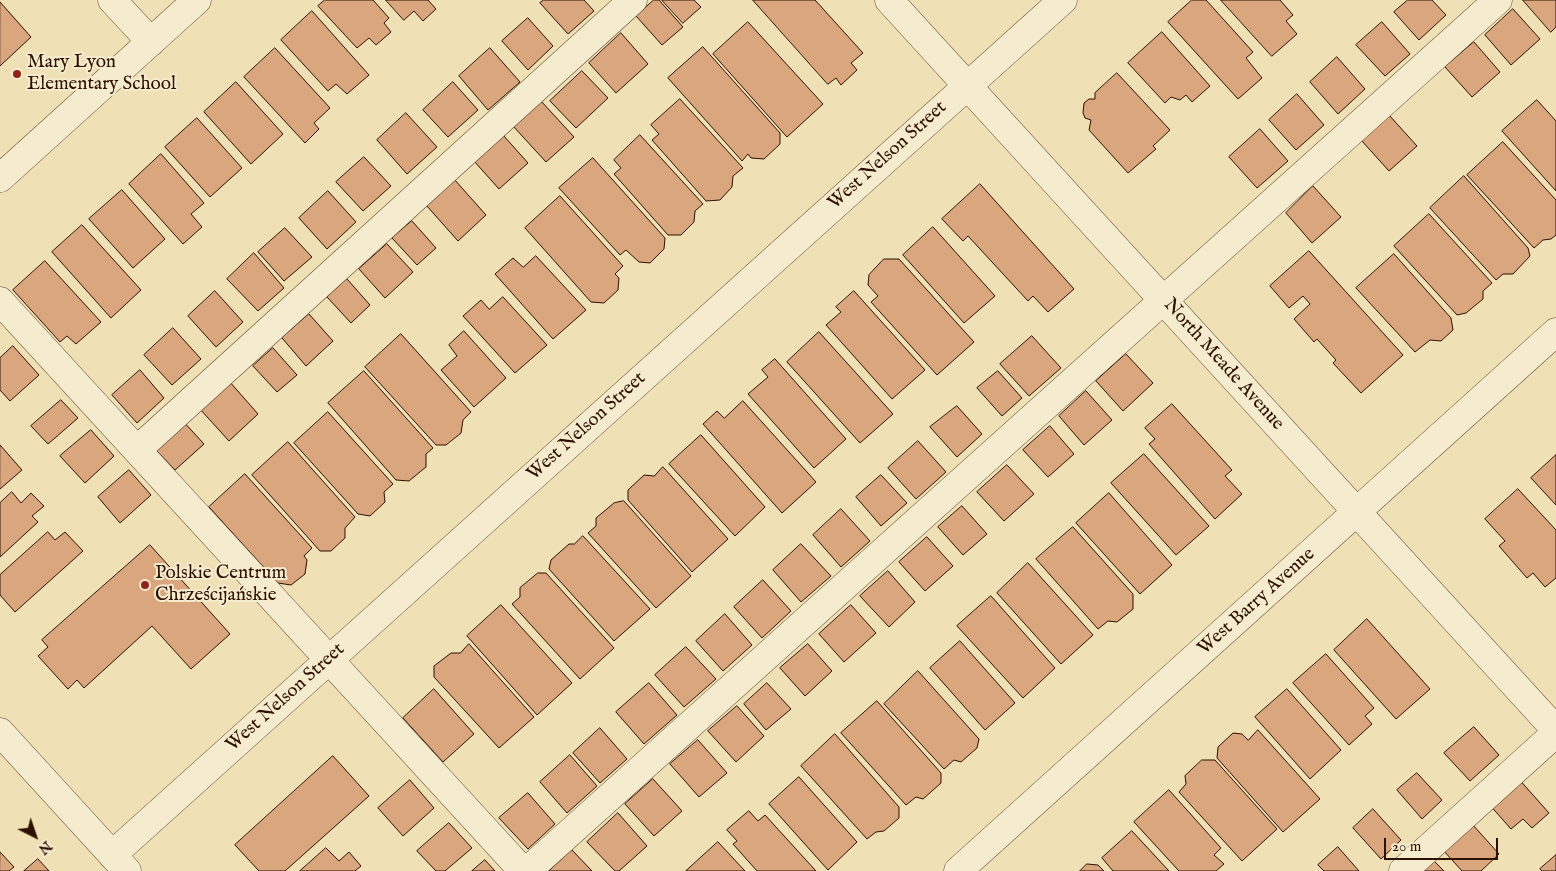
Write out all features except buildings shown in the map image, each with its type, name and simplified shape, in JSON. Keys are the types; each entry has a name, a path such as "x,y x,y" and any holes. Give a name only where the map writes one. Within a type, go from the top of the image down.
{"street":[{"path":"112,0 150,42"},
{"path":"0,178 197,0"},
{"path":"137,450 633,0"},
{"name":"North Meade Avenue","path":"889,0 1556,731"},
{"name":"West Nelson Street","path":"120,863 329,660 1063,0"},
{"path":"528,871 1498,0"},
{"path":"0,301 523,871"},
{"name":"West Barry Avenue","path":"958,871 1556,332"},
{"path":"1403,871 1556,731"},
{"path":"0,732 120,863"}],"place":[{"name":"Mary Lyon Elementary School","path":"17,74"},
{"name":"Polskie Centrum Chrześcijańskie","path":"145,585"}]}
